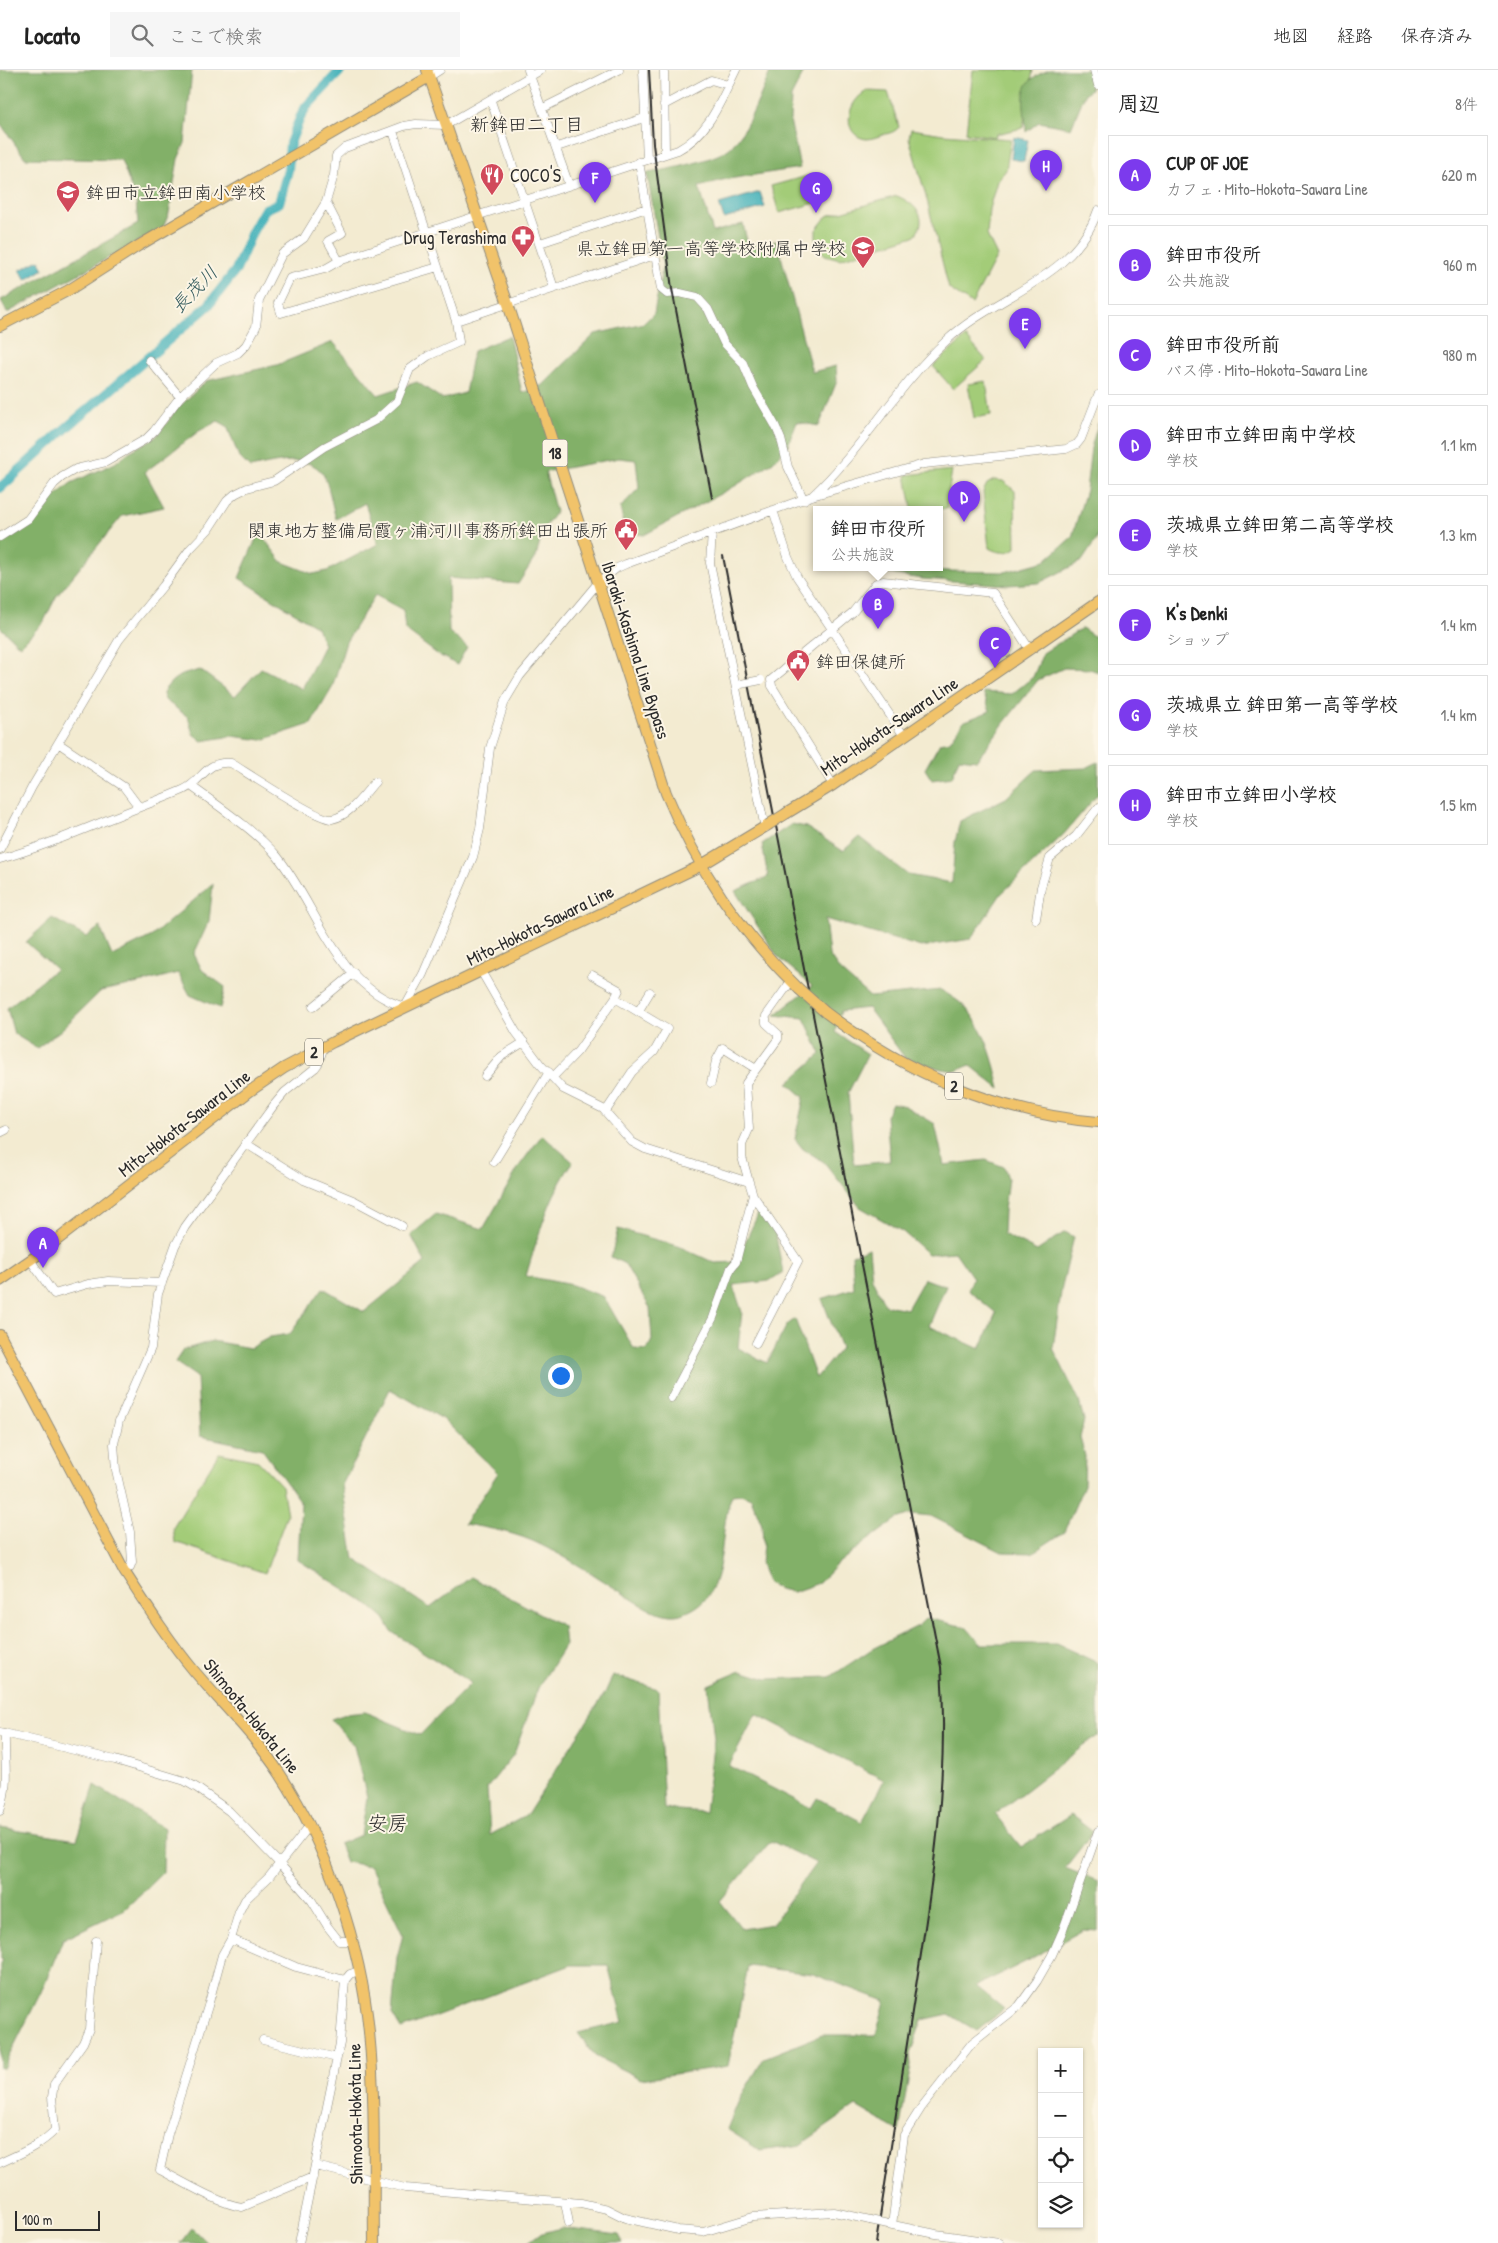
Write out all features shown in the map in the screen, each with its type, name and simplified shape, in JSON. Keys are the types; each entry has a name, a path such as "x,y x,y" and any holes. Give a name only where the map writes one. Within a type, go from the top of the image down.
{"main road":[{"name":"Ibaraki-Kashima Line Bypass","path":"428,73 508,304 660,776 677,819 700,866"},
{"path":"0,326 70,290 138,246 296,156 428,73"},
{"name":"Mito-Hokota-Sawara Line","path":"0,1281 30,1261 197,1134 250,1091 284,1068 324,1046 700,866 833,785 1098,602"},
{"name":"2","path":"700,866 731,913 768,959 798,989 853,1033 902,1063 970,1093 1029,1112 1098,1122"},
{"name":"Shimoota-Hokota Line","path":"0,1335 124,1570 148,1608 194,1672 270,1758 310,1825 325,1857 352,1941 369,2031 374,2243"}],"street":[{"path":"428,73 440,70"},
{"path":"0,537 28,520 62,476 76,469 106,462 146,439 154,432 180,397 216,363 238,353 246,345 256,327 259,300 282,254 304,238 326,202 334,175 336,156 345,148 416,124 446,125 492,101 530,73 541,70"},
{"path":"543,108 620,70"},
{"path":"643,70 647,159"},
{"path":"664,70 665,154"},
{"path":"438,267 281,313 278,303 290,278 325,269 339,261 684,147 701,132 714,115 736,70"},
{"path":"1094,70 1098,85"},
{"path":"530,73 569,185"},
{"path":"664,105 711,80 728,85"},
{"path":"492,101 554,288"},
{"path":"556,147 644,118"},
{"path":"0,849 58,743 119,640 190,549 208,530 227,501 235,494 247,488 274,481 324,447 376,420 397,401 410,369 428,356 459,342 456,321 393,131"},
{"path":"639,162 654,255 663,292 667,294 690,294 697,297 708,309 724,343 743,363 753,387 781,439 788,467 804,500"},
{"path":"326,202 342,233 328,241 339,261"},
{"path":"540,243 647,208"},
{"path":"812,496 946,340 1065,261 1095,228 1098,210"},
{"path":"456,321 654,255"},
{"path":"149,360 180,397"},
{"path":"191,786 225,811 277,857 336,950 354,973 376,994 393,1004 405,1007 468,873 480,829 490,748 505,701 520,676 597,584 621,566 812,496 935,462 1066,449 1081,439 1098,395"},
{"path":"773,510 794,572 904,736"},
{"path":"712,532 710,563 738,685 767,826"},
{"path":"738,685 771,680 853,612 876,584 884,582 992,593 1030,650"},
{"path":"771,680 772,686 833,785"},
{"path":"58,743 124,787 139,807"},
{"path":"0,859 50,844 191,786 208,768 221,762 231,763 313,813 328,819 339,816 356,804 375,782"},
{"path":"1036,919 1040,887 1050,858 1076,836 1098,808"},
{"path":"481,971 524,1042 563,1089 606,1112 632,1142 645,1149 748,1182"},
{"path":"313,1007 354,973"},
{"path":"494,1162 551,1075 578,1051 615,998 619,990 592,975"},
{"path":"756,1343 798,1261 753,1196 748,1182 742,1156 742,1145 749,1129 746,1083 778,1039 778,1034 766,1023 766,1016 791,981"},
{"path":"638,1012 650,992"},
{"path":"606,1112 632,1072 654,1052 667,1029 615,998"},
{"path":"485,1076 502,1056 524,1042"},
{"path":"124,1570 130,1567 132,1562 130,1532 116,1470 114,1444 118,1421 151,1348 155,1307 175,1246 185,1227 245,1143 285,1092 315,1068 324,1046"},
{"path":"711,1083 716,1061 723,1048 756,1069"},
{"path":"245,1143 304,1180 355,1201 402,1226"},
{"path":"671,1398 713,1318 736,1262 753,1196"},
{"path":"30,1261 54,1294 88,1284 108,1281 162,1283"},
{"path":"0,1811 6,1794 8,1775 4,1759 2,1732 116,1760 185,1781 229,1811 279,1863 312,1901 328,1927 339,1940 352,1941"},
{"path":"310,1825 269,1877 245,1900 239,1912 231,1940 222,1956 168,2134 160,2170 235,2206 242,2207 313,2178"},
{"path":"890,2224 904,2135 921,2108 972,2042 1019,2006 1037,1981 1052,1955 1063,1930 1098,1831"},
{"path":"231,1940 296,1967 345,1980"},
{"path":"0,2163 32,2148 55,2130 52,2097 54,2084 83,2043 89,2029 96,1941"},
{"path":"299,2243 337,2058 345,1980 350,1974 359,1971"},
{"path":"263,2040 337,2058"},
{"path":"316,2166 405,2188 565,2202 607,2209 625,2218 678,2230 703,2232 753,2217 834,2212 936,2234 999,2243"},
{"path":"565,2202 568,2223"}],"green space":[{"path":"0,70 192,70 185,143 178,159 169,213 163,228 7,313 1,300 138,224 136,201 121,160 25,158 0,123"},
{"path":"771,70 805,70 791,97 790,120 800,168 722,180 699,187 713,232 743,224 748,245 777,241 812,372 836,366 837,381 819,426 797,422 788,445 773,462 735,486 644,535 626,533 620,508 639,488 636,460 619,458 545,472 556,512 544,528 536,556 518,584 448,578 449,632 467,647 457,665 437,654 405,630 403,610 375,595 346,642 332,688 311,724 262,740 232,736 202,741 193,734 188,717 165,700 163,692 179,676 200,670 235,696 261,668 302,689 324,645 317,627 239,578 259,532 282,562 313,574 327,571 378,544 365,503 336,519 325,478 316,467 299,461 288,461 250,468 239,457 227,426 218,421 199,431 145,472 164,507 122,516 56,597 43,623 20,646 0,627 0,542 34,524 53,498 71,483 115,463 129,452 156,437 177,409 206,381 277,365 333,342 378,395 417,382 442,399 465,393 473,351 509,336 522,393 543,385 595,334 644,323 654,313 663,265 647,173 704,160 716,156 732,146 749,120"},
{"path":"973,70 1033,70 1023,128 996,134 995,137 966,133"},
{"path":"1050,70 1090,70 1091,89 1085,94 1071,128 1039,122 1026,132 1024,94 1026,86 1031,80"},
{"path":"867,91 888,92 899,127 891,132 866,139 858,137 853,132 849,118 851,110 854,103"},
{"path":"911,129 943,134 1011,139 1006,170 997,181 989,209 987,235 997,256 972,304 949,289 926,196 909,138"},
{"path":"811,175 819,202 779,213 771,186"},
{"path":"897,196 914,207 921,217 919,229 914,236 840,259 825,255 819,248 816,241 816,230 827,216"},
{"path":"966,337 986,360 953,389 933,366"},
{"path":"986,381 991,415 974,418 968,384"},
{"path":"1098,423 1096,449 1098,533 1096,540 1082,561 1039,583 1008,585 923,579 869,571 1005,572 1045,561 1072,537 1086,490 1091,448"},
{"path":"952,470 946,509 943,509 943,506 912,506 906,475"},
{"path":"994,480 1003,481 1015,491 1016,548 1005,552 989,548 983,492 987,484"},
{"path":"1082,628 1098,639 1098,672 1090,669 1064,668 1038,680 977,760 959,758 952,777 932,780 925,769 940,743 950,741 963,722 990,711 983,692 1012,694 1033,677 1043,653"},
{"path":"1098,762 1098,794 1064,834 1001,894 971,939 921,947 825,919 829,955 840,971 870,997 941,990 964,1006 978,1024 988,1045 1000,1089 970,1065 956,1071 941,1069 905,1058 868,1008 841,1011 835,1032 868,1054 848,1093 854,1165 890,1161 886,1116 892,1103 905,1106 935,1124 944,1165 986,1160 1004,1167 1008,1178 1003,1234 1037,1251 1065,1232 1074,1237 1062,1286 1053,1348 1079,1401 1084,1420 1080,1438 1085,1456 1084,1485 1064,1532 1032,1553 1002,1552 931,1516 911,1514 897,1519 864,1543 836,1565 819,1583 793,1592 779,1589 767,1582 761,1563 763,1545 762,1525 751,1498 741,1494 732,1495 725,1520 718,1573 713,1586 704,1601 696,1607 681,1614 671,1615 663,1614 641,1604 578,1565 523,1537 464,1524 498,1473 443,1419 390,1389 342,1485 354,1559 430,1608 471,1577 563,1626 565,1645 538,1688 514,1754 487,1788 490,1835 527,1815 605,1693 613,1675 658,1689 664,1809 705,1812 714,1739 708,1685 741,1671 767,1679 830,1677 872,1649 918,1626 926,1618 966,1627 981,1644 1057,1644 1098,1663 1098,1737 1091,1740 995,1814 1021,1847 1071,1815 1093,1832 1065,1868 1098,1881 1098,1931 1083,1930 976,1986 1004,2009 977,2031 949,2014 922,2020 910,2054 911,2065 899,2131 856,2106 800,2145 761,2151 727,2129 740,2098 764,2058 822,2035 876,2035 885,2001 813,1974 748,1966 728,2066 641,2079 595,2056 578,2033 623,2022 608,1965 571,1965 401,2029 392,2014 397,1957 403,1935 370,1866 346,1862 339,1844 361,1835 367,1797 354,1746 331,1719 346,1714 365,1712 420,1735 471,1683 392,1632 384,1618 365,1602 298,1560 301,1503 262,1449 200,1436 197,1377 175,1362 183,1350 212,1341 250,1348 270,1337 290,1334 323,1288 364,1312 425,1262 411,1235 436,1214 483,1229 520,1165 542,1135 573,1162 551,1202 526,1276 572,1285 604,1297 634,1349 647,1350 652,1340 650,1308 625,1264 611,1257 618,1229 678,1246 715,1263 736,1262 759,1212 775,1232 783,1272 769,1281 733,1285 742,1312 738,1348 767,1363 787,1325 795,1319 816,1378 841,1348 822,1299 854,1288 852,1255 869,1248 872,1279 885,1305 907,1309 924,1279 946,1286 929,1326 980,1349 996,1313 968,1290 973,1278 955,1252 928,1254 903,1232 860,1207 824,1162 803,1149 795,1139 804,1097 788,1083 821,1054 804,1018 775,1015 812,986 777,956 735,891 768,877 762,844 792,824 806,827 843,851 859,837 908,875 952,883 955,842 960,821 1006,798 1036,770 1086,768","holes":["756,1714 884,1780 862,1822 817,1798 811,1808 729,1766","771,1841 816,1863 772,1924 742,1929 720,1901"]},
{"path":"213,884 209,921 194,954 202,970 225,987 220,1008 190,995 178,973 101,991 61,1030 37,1048 14,1034 7,1008 56,969 26,942 52,918 86,937 100,927 112,956 152,936"},
{"path":"219,1453 258,1461 282,1486 287,1515 265,1573 175,1542 173,1528"},
{"path":"95,1785 164,1828 163,1872 125,1909 63,1939 41,1992 3,2068 0,2068 0,1964 2,1960 0,1959 0,1828 77,1840"},
{"path":"192,2228 207,2243 180,2243"},
{"path":"561,2228 619,2235 623,2243 527,2243 539,2234"}],"water":[{"path":"1014,137 1028,140 1024,161 1011,159"},
{"path":"760,192 765,207 724,219 719,204"},
{"path":"39,260 44,269 26,280 20,270"}],"waterway":[{"name":"長茂川","path":"0,488 65,429 208,306 236,270 252,232 265,209 279,203 288,170 290,143 306,107 341,70"}],"railway":[{"path":"649,70 653,144 672,289 712,498"},
{"path":"723,556 941,1667 943,1747 938,1827 922,1946 876,2243"}],"place":[{"name":"鉾田市立鉾田小学校","path":"1046,191"},
{"name":"COCO'S","path":"492,196"},
{"name":"K's Denki","path":"595,203"},
{"name":"鉾田市立鉾田南小学校","path":"68,213"},
{"name":"茨城県立 鉾田第一高等学校","path":"816,213"},
{"name":"Drug Terashima","path":"523,258"},
{"name":"県立鉾田第一高等学校附属中学校","path":"863,269"},
{"name":"茨城県立鉾田第二高等学校","path":"1025,349"},
{"name":"鉾田市立鉾田南中学校","path":"964,522"},
{"name":"関東地方整備局霞ヶ浦河川事務所鉾田出張所","path":"626,551"},
{"name":"鉾田市役所","path":"878,629"},
{"name":"鉾田市役所前","path":"995,668"},
{"name":"鉾田保健所","path":"798,682"},
{"name":"CUP OF JOE","path":"43,1268"}],"district":[{"name":"新鉾田二丁目","path":"527,124"},
{"name":"安房","path":"388,1822"}]}
